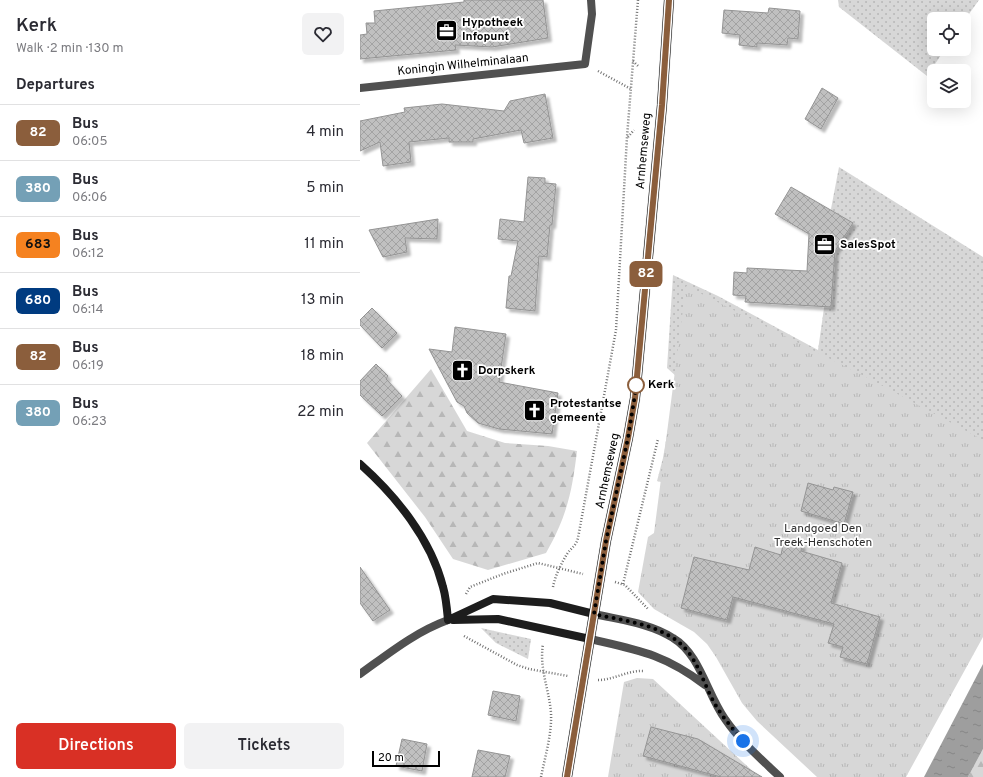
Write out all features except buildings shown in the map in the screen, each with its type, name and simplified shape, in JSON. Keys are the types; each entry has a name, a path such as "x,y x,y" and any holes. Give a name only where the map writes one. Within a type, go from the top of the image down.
{"main road":[{"name":"Arnhemseweg","path":"567,777 606,541 635,398 662,105 669,0"}],"street":[{"path":"585,64 592,14 592,0"},
{"name":"Koningin Wilhelminalaan","path":"360,88 585,64"},
{"path":"360,464 382,483 427,543 444,587 448,620"},
{"path":"360,674 413,636 493,599 550,603 652,628 673,638 686,649 698,666 706,686 725,720 780,777"},
{"path":"448,620 498,619 654,654 687,671 706,686"}],"path":[{"name":"Arnhemseweg","path":"550,603 555,577 568,553 577,544 616,330 632,61 638,0"},
{"path":"632,61 639,67"},
{"path":"585,64 631,89"},
{"path":"627,137 634,130"},
{"path":"623,584 658,439"},
{"path":"541,777 550,726 549,699 541,663 546,630"}],"green space":[{"path":"838,0 979,0 970,12 927,12 927,56 940,56 935,64 927,64 927,76 839,7"},
{"path":"839,167 983,257 983,584 793,516 657,481 663,458 677,377 667,368 673,275 718,296 818,350 828,280 826,235"},
{"name":"Landgoed Den Treek-Henschoten","path":"686,286 866,377 983,440 983,637 906,777 817,777 757,721 742,703 707,644 694,632 654,609 638,592 648,537 654,533"},
{"path":"431,369 467,431 505,443 548,446 577,451 568,504 559,527 546,553 488,570 453,559 425,517 367,443"},
{"path":"481,628 531,639 528,659 496,643"},
{"path":"637,678 653,679 759,777 608,777 624,682"},
{"path":"983,749 983,777 968,777"}],"water":[{"path":"983,664 983,749 968,777 924,777"}],"bus line":[{"name":"82","path":"567,777 606,541 635,398 662,105 669,0"}],"place":[{"name":"Hypotheek Infopunt","path":"446,30"},
{"name":"SalesSpot","path":"825,245"},
{"name":"Dorpskerk","path":"463,371"},
{"name":"Kerk","path":"636,385"},
{"name":"Protestantse gemeente","path":"535,411"}],"route":[{"path":"636,385 637,382 628,438 606,541 594,614 652,628 680,643 698,666 710,695 725,720 743,741"}]}
